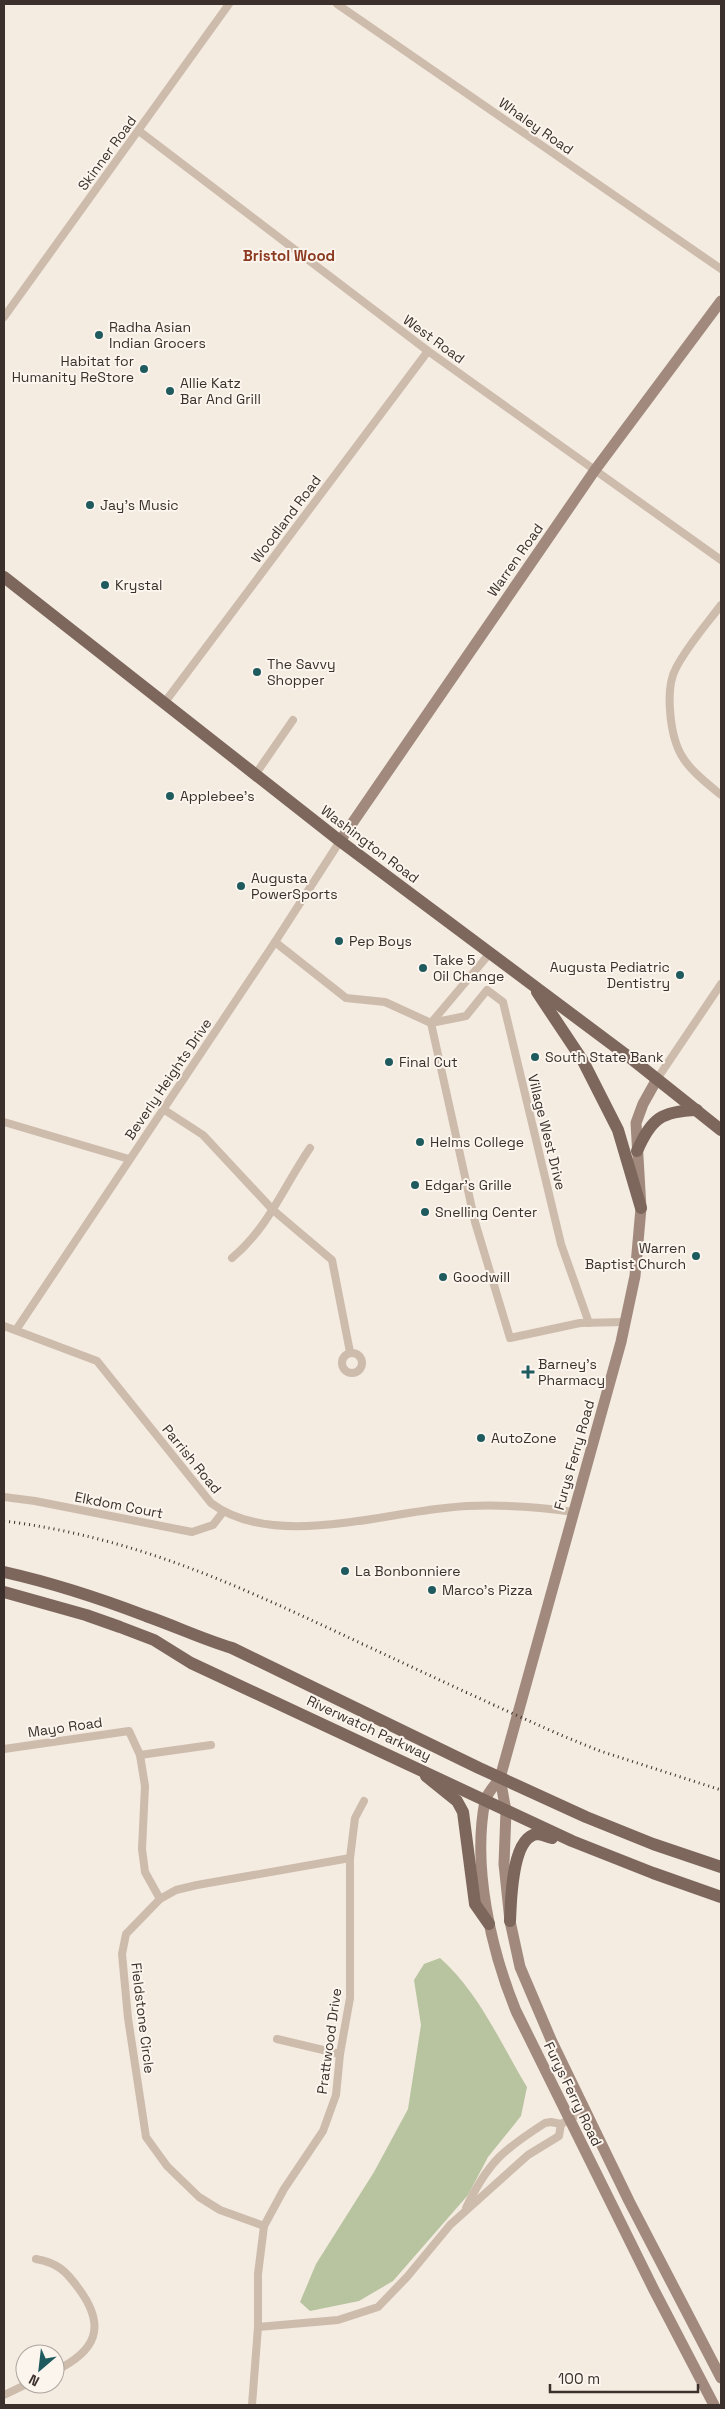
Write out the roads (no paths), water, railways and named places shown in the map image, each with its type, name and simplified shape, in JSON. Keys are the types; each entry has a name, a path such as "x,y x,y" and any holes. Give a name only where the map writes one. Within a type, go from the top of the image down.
{"main road":[{"name":"Warren Road","path":"340,841 595,470 721,301"},
{"name":"Washington Road","path":"4,577 340,841 532,984 721,1130"},
{"path":"532,984 583,1061 618,1130 641,1208"},
{"name":"Furys Ferry Road","path":"657,1079 643,1104 636,1123 641,1208 635,1276 625,1322 512,1739 500,1778 486,1799 481,1863 489,1924 501,1974 516,2011 564,2122 714,2405"},
{"path":"637,1151 647,1130 658,1119 679,1111 697,1110"},
{"name":"Riverwatch Parkway","path":"4,1572 57,1584 148,1616 196,1637 232,1648 500,1778 603,1825 721,1867"},
{"name":"Riverwatch Parkway","path":"4,1592 86,1615 154,1640 191,1662 572,1841 721,1897"},
{"path":"411,1764 457,1802 463,1812 475,1904 489,1924"},
{"name":"Furys Ferry Road","path":"500,1778 506,1811 504,1864 510,1921 520,1967 549,2036 629,2201 721,2378"},
{"path":"510,1921 513,1874 522,1846 528,1838 537,1834 572,1841"}],"street":[{"name":"Skinner Road","path":"4,317 230,4"},
{"name":"Whaley Road","path":"337,4 721,270"},
{"name":"West Road","path":"139,131 428,351 721,560"},
{"name":"Woodland Road","path":"165,702 428,351"},
{"path":"721,605 686,651 675,670 669,700 672,734 680,755 695,774 721,795"},
{"path":"255,775 293,720"},
{"name":"Beverly Heights Drive","path":"16,1330 275,942 340,841"},
{"path":"275,942 346,998 386,1002 431,1023"},
{"path":"431,1023 490,954"},
{"path":"657,1079 721,984"},
{"name":"Village West Drive","path":"431,1023 466,1016 487,990 503,1002 561,1244 589,1323"},
{"path":"431,1023 475,1222 510,1338 589,1323 625,1322"},
{"path":"163,1109 203,1135 273,1210 332,1260 350,1352"},
{"path":"4,1122 129,1159"},
{"path":"232,1258 243,1248 273,1210 310,1148"},
{"name":"Parrish Road","path":"4,1326 97,1361 211,1503 223,1512 262,1523 306,1526 472,1506 528,1506 574,1512"},
{"name":"Elkdom Court","path":"4,1497 35,1501 192,1532 213,1525 223,1512"},
{"name":"Mayo Road","path":"4,1749 129,1731 140,1755"},
{"path":"160,1898 145,1872 142,1849 145,1786 140,1755 211,1745"},
{"name":"Prattwood Drive","path":"253,2403 258,2328 258,2274 264,2226 284,2189 323,2131 336,2095 340,2054 350,1998 350,1858 355,1818 364,1800"},
{"name":"Fieldstone Circle","path":"264,2226 220,2210 199,2197 167,2166 146,2136 128,2018 122,1954 126,1934 160,1898 176,1890 350,1858"},
{"path":"277,2039 340,2054"},
{"path":"464,2212 480,2180 494,2161 513,2144 545,2123 564,2122 586,2110"},
{"path":"258,2328 338,2320 378,2306 464,2212 528,2155 559,2136 564,2122"},
{"path":"36,2259 54,2262 70,2276 91,2304 96,2324 91,2341 82,2354 73,2362 65,2366"}],"railway":[{"path":"4,1521 50,1528 136,1549 217,1578 563,1736 600,1751 721,1790"}],"place":[{"name":"Radha Asian Indian Grocers","path":"99,335"},
{"name":"Habitat for Humanity ReStore","path":"144,369"},
{"name":"Allie Katz Bar And Grill","path":"170,391"},
{"name":"Jay's Music","path":"90,505"},
{"name":"Krystal","path":"105,585"},
{"name":"The Savvy Shopper","path":"257,672"},
{"name":"Applebee's","path":"170,796"},
{"name":"Augusta PowerSports","path":"241,886"},
{"name":"Pep Boys","path":"339,941"},
{"name":"Take 5 Oil Change","path":"423,968"},
{"name":"Augusta Pediatric Dentistry","path":"680,975"},
{"name":"South State Bank","path":"535,1057"},
{"name":"Final Cut","path":"389,1062"},
{"name":"Helms College","path":"420,1142"},
{"name":"Edgar's Grille","path":"415,1185"},
{"name":"Snelling Center","path":"425,1212"},
{"name":"Warren Baptist Church","path":"696,1256"},
{"name":"Goodwill","path":"443,1277"},
{"name":"Barney's Pharmacy","path":"528,1372"},
{"name":"AutoZone","path":"481,1438"},
{"name":"La Bonbonniere","path":"345,1571"},
{"name":"Marco's Pizza","path":"432,1590"}],"district":[{"name":"Bristol Wood","path":"289,256"}]}
